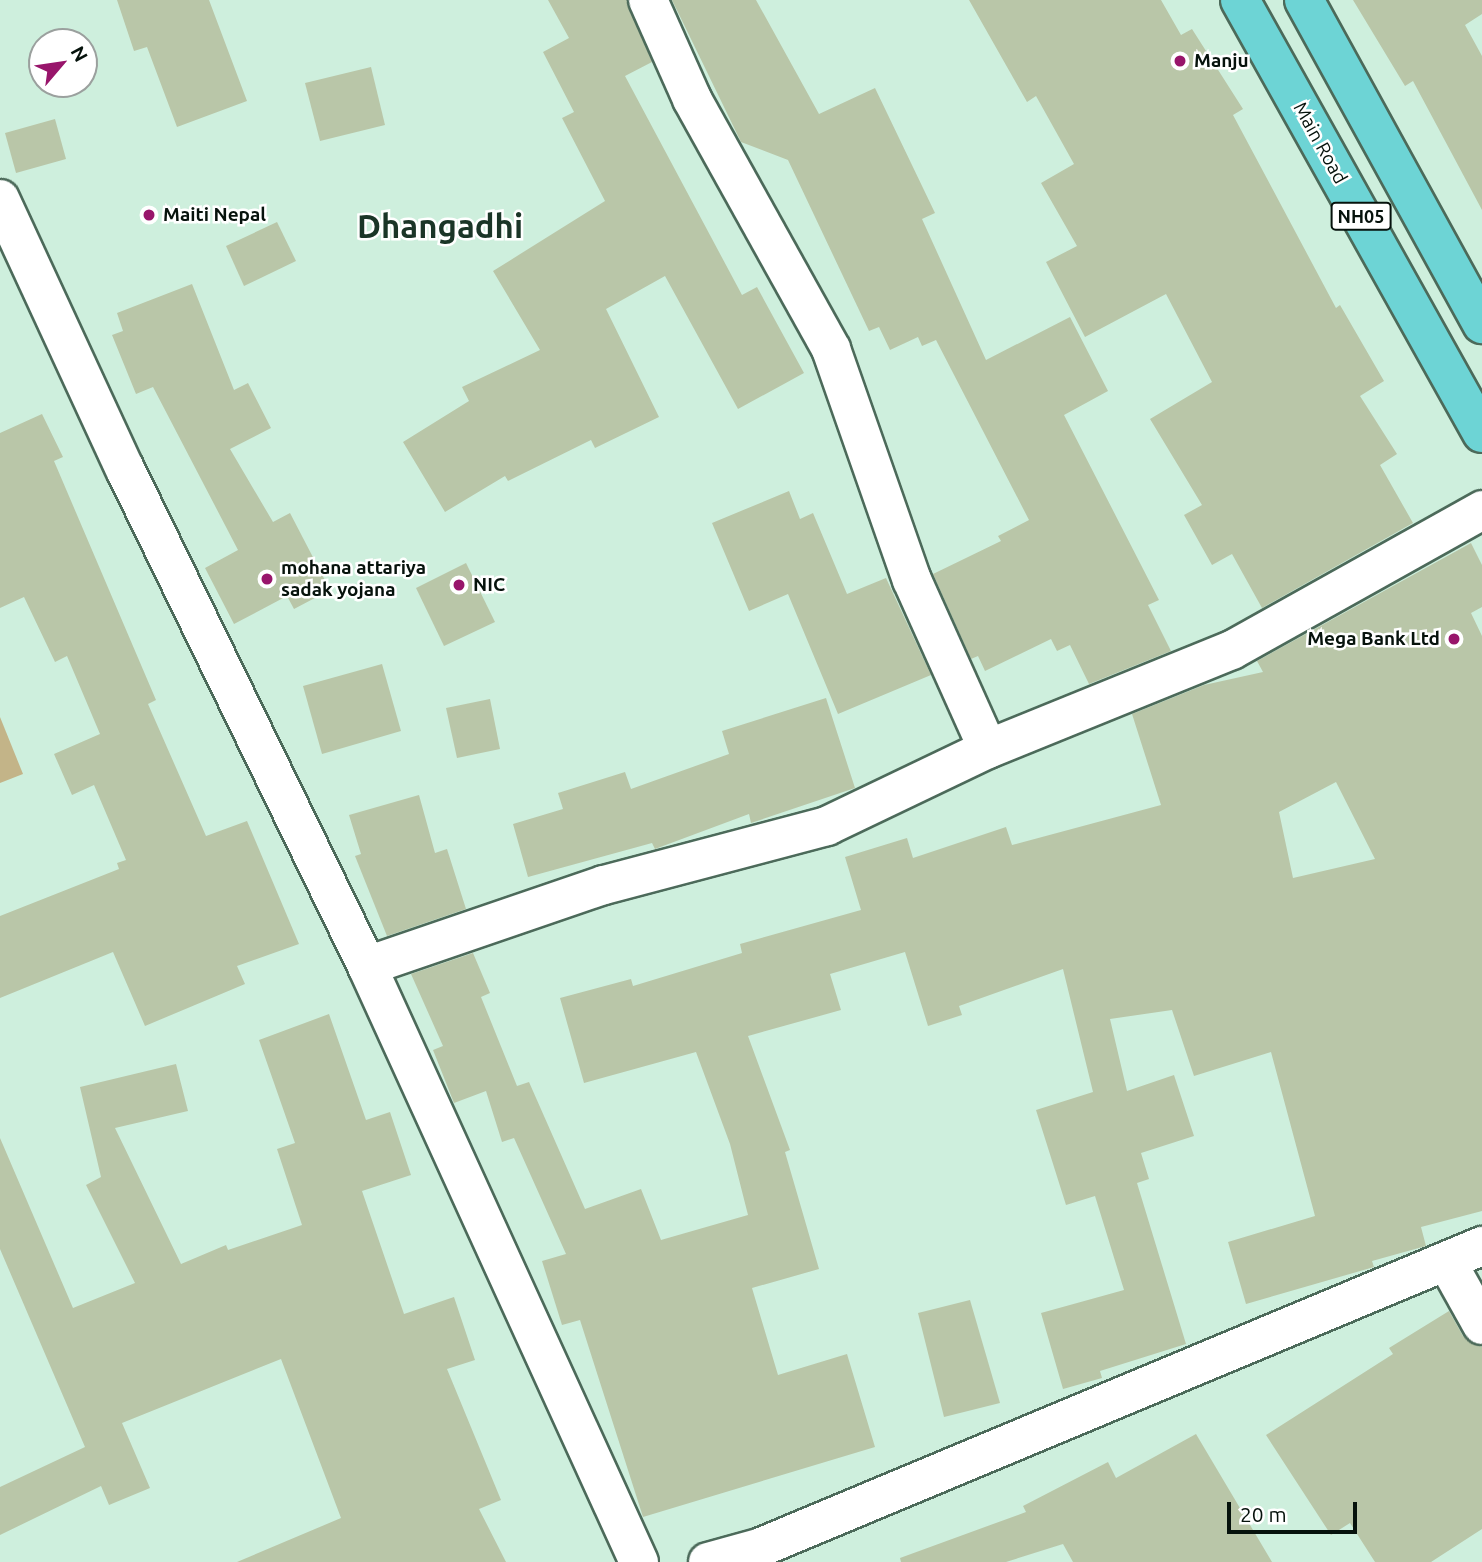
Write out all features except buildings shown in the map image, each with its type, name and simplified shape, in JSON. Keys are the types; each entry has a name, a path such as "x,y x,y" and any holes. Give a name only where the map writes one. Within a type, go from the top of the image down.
{"main road":[{"name":"Main Road","path":"1240,0 1482,433"},
{"name":"NH05","path":"1304,0 1482,324"}],"street":[{"path":"648,0 692,99 831,349 912,580 988,749"},
{"path":"0,199 125,469 368,966 639,1562"},
{"path":"368,966 604,885 827,826 988,749 1232,650 1482,510"},
{"path":"708,1562 768,1555 1482,1246"},
{"path":"1447,1262 1482,1325"}],"shaded area":[{"path":"0,717 23,774 0,783"}],"place":[{"name":"Manju","path":"1180,61"},
{"name":"Maiti Nepal","path":"149,215"},
{"name":"mohana attariya sadak yojana","path":"267,579"},
{"name":"NIC","path":"459,585"},
{"name":"Mega Bank Ltd","path":"1454,639"}],"district":[{"name":"Dhangadhi","path":"440,226"}]}
